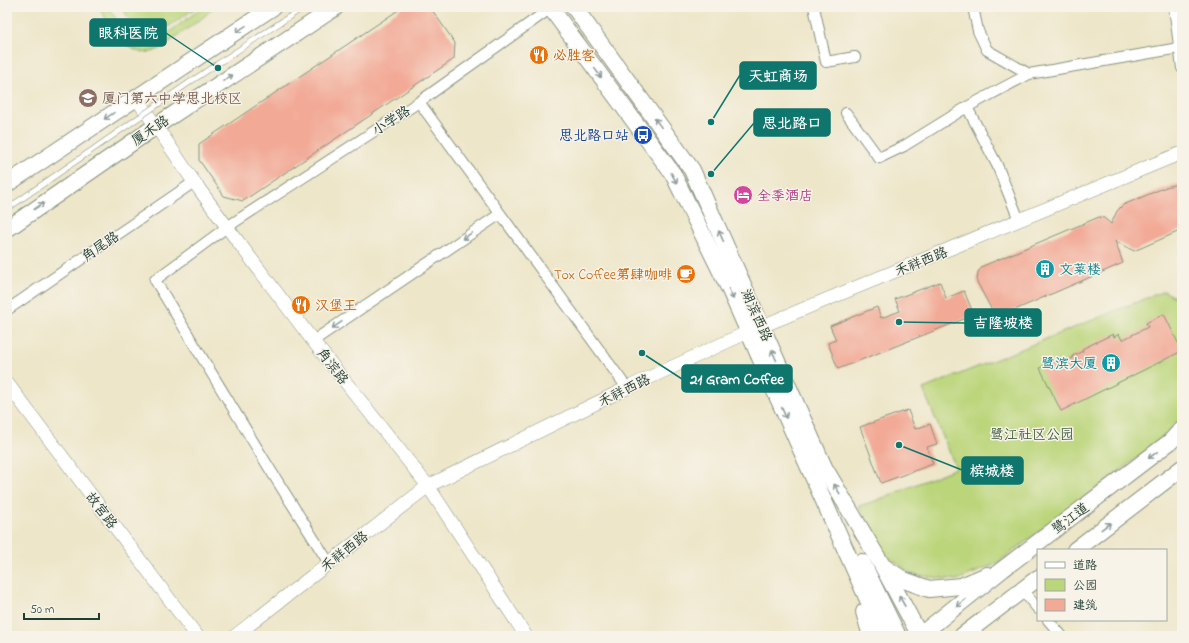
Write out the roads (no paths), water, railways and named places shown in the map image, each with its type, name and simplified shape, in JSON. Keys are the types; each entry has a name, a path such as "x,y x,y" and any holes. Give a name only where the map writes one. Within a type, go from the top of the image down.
{"main road":[{"path":"7,184 273,7"},
{"name":"厦禾路","path":"7,229 156,126 336,7"},
{"name":"湖滨西路","path":"550,7 673,174 729,288 755,329 824,467 882,565 919,636"},
{"name":"湖滨西路","path":"574,7 692,170 827,511 884,636"},
{"name":"鹭江道","path":"919,636 1003,568 1171,442 1182,429"},
{"name":"鹭江道","path":"1076,549 1182,468"},
{"path":"827,511 855,548 898,636"},
{"path":"882,565 904,580 929,589 961,586 1003,568"},
{"path":"852,566 871,636"},
{"path":"962,636 1037,579"}],"street":[{"name":"小学路","path":"329,563 271,471 155,280 227,227 419,102 550,7"},
{"path":"814,7 826,62 855,57"},
{"path":"974,7 978,31 987,50 1028,74"},
{"path":"1174,7 1182,68"},
{"path":"846,112 878,158 904,146 967,107 1028,74 1179,48"},
{"name":"角滨路","path":"136,98 227,227 313,341 428,486 526,636"},
{"path":"419,102 627,388"},
{"path":"967,107 997,165 1019,220"},
{"name":"禾祥西路","path":"235,636 428,486 627,388 755,329 1182,154"},
{"name":"角尾路","path":"7,310 194,182"},
{"path":"313,341 500,214"},
{"name":"故宫路","path":"8,388 197,636"},
{"path":"1022,590 1037,608"},
{"path":"1049,621 1062,636"}],"lane":[{"path":"7,209 193,80 304,7"}],"place":[{"name":"必胜客","path":"539,55"},
{"name":"眼科医院","path":"218,68"},
{"name":"厦门第六中学思北校区","path":"88,98"},
{"name":"天虹商场","path":"711,122"},
{"name":"思北路口站","path":"643,135"},
{"name":"思北路口","path":"711,174"},
{"name":"全季酒店","path":"743,195"},
{"name":"文莱楼","path":"1045,269"},
{"name":"Tox Coffee第肆咖啡","path":"686,274"},
{"name":"汉堡王","path":"301,305"},
{"name":"吉隆坡楼","path":"899,322"},
{"name":"21 Gram Coffee","path":"642,353"},
{"name":"鹭滨大厦","path":"1111,363"},
{"name":"槟城楼","path":"899,445"}],"park label":[{"name":"鹭江社区公园","path":"1032,434"}]}
